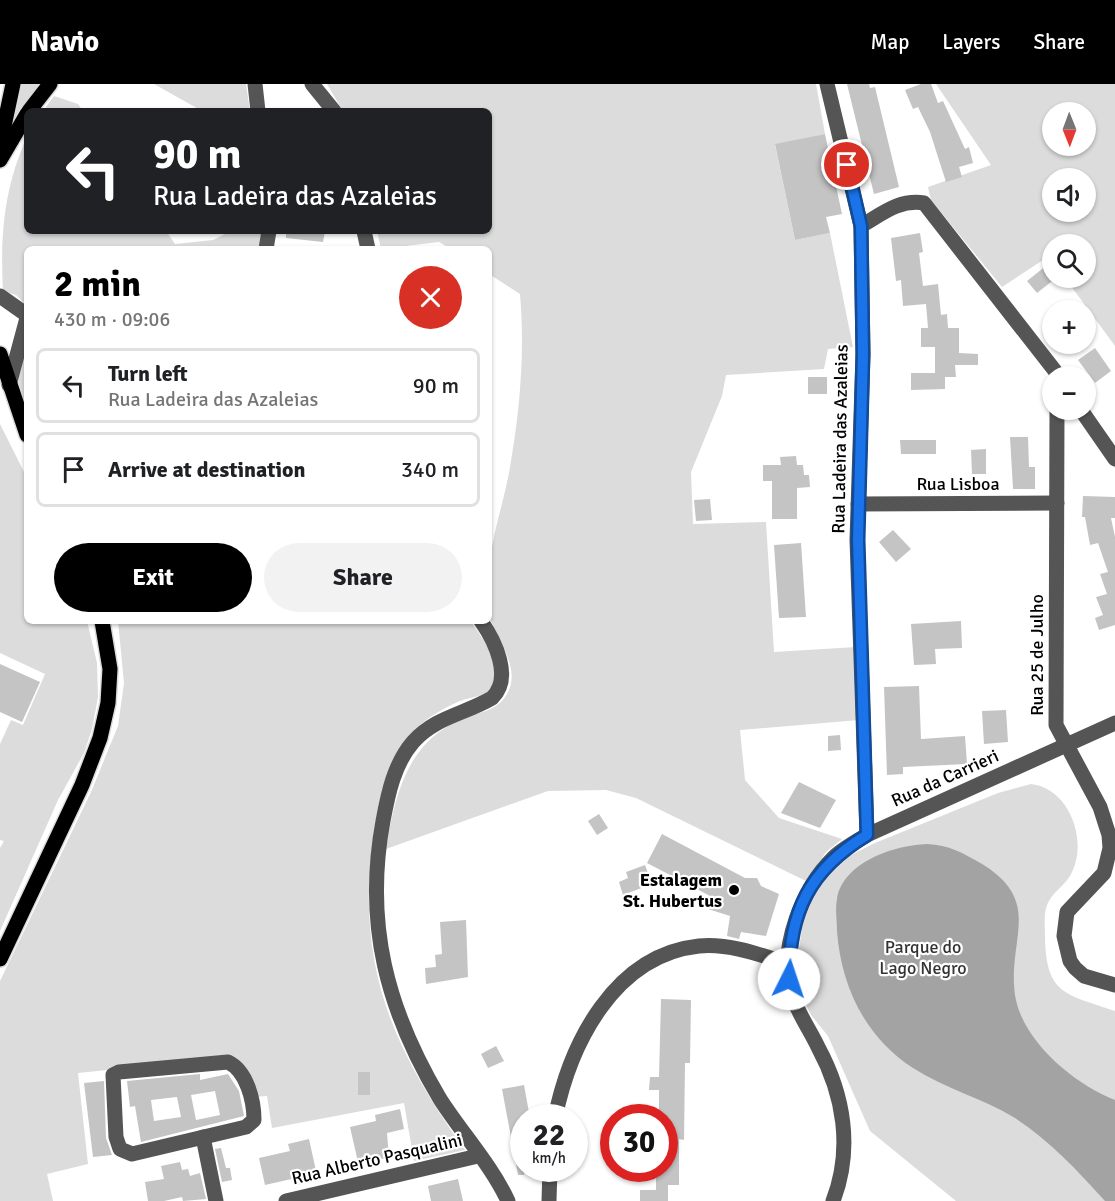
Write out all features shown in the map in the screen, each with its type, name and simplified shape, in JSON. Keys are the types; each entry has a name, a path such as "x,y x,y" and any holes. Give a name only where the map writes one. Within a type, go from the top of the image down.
{"main road":[{"path":"0,145 13,84"},
{"path":"32,108 50,84"},
{"path":"0,160 24,120"},
{"path":"0,354 24,427"},
{"path":"0,959 78,796 100,738 108,703 110,669 102,624"}],"street":[{"path":"255,84 258,108"},
{"path":"312,84 332,108"},
{"name":"Rua Ladeira das Azaleias","path":"827,84 861,226 863,354 858,504 867,835"},
{"path":"861,226 899,204 910,201 924,203 935,213 1050,366"},
{"path":"0,296 24,314"},
{"path":"9,385 24,328"},
{"name":"Rua 25 de Julho","path":"1057,420 1056,725 1106,821 1110,848 1104,873 1067,912 1063,927 1066,949 1075,968 1084,976 1115,985"},
{"path":"1088,420 1115,459"},
{"name":"Rua Lisboa","path":"858,504 1058,503"},
{"path":"482,624 499,660 503,683 499,692 492,698 436,722 413,742 403,756 386,803 376,867 375,895 380,954 399,1016 440,1098 508,1201"},
{"name":"Rua da Carrieri","path":"833,1201 843,1166 843,1119 834,1079 793,997 789,964 793,933 814,880 834,856 867,835 1115,723"},
{"path":"559,1104 575,1050 599,1010 630,976 673,953 700,946 729,948 789,964"},
{"path":"232,1064 244,1077 254,1108 254,1120 246,1127 203,1137 132,1154 120,1149 116,1137 113,1075 118,1072 232,1064"},
{"path":"203,1137 216,1201"},
{"name":"Rua Alberto Pasqualini","path":"286,1201 478,1156"},
{"path":"549,1201 550,1182"}],"green space":[{"path":"21,84 39,84 12,125"},
{"path":"154,84 246,84 250,108 197,108"},
{"path":"327,84 816,84 825,134 775,145 795,240 830,233 853,347 828,349 824,369 726,375 722,396 691,472 693,524 766,522 774,652 856,647 859,720 740,730 745,780 779,818 842,839 826,852 806,881 636,798 606,790 548,791 386,849 400,788 418,754 431,739 447,727 500,703 511,683 510,663 492,624 492,545 510,467 519,403 522,359 520,294 492,276 492,246 446,246 439,242 380,246 378,234 492,234 492,108 341,108"},
{"path":"936,84 1115,84 1115,346 1096,320 1096,300 1081,300 1072,288 1096,288 1096,234 1042,234 1042,261 1002,287 931,200 928,187 991,165"},
{"path":"54,96 78,104 81,108 45,108"},
{"path":"24,144 24,234 168,234 175,244 213,240 225,234 264,234 262,246 24,246 24,303 16,295 3,291 2,271 5,212"},
{"path":"24,354 24,401 18,380"},
{"path":"0,424 24,472 24,624 88,624 97,663 98,697 92,729 84,753 58,800 0,931 0,848 4,841 0,840 0,744 11,720 23,725 45,674 0,653"},
{"path":"118,624 472,624 480,634 493,659 495,675 493,684 486,693 460,701 432,716 413,731 400,748 389,772 377,811 369,884 370,926 375,966 385,1004 399,1040 417,1076 465,1150 414,1161 404,1103 272,1128 267,1096 255,1097 232,1057 78,1073 88,1164 47,1174 53,1201 0,1201 0,981 91,792 118,726 124,683"},
{"name":"Parque do Lago Negro","path":"1031,784 1056,795 1065,805 1072,818 1078,845 1072,872 1052,897 1046,909 1045,937 1049,971 1062,989 1115,1011 1115,1201 956,1201 870,1131 828,1036 811,1015 798,987 797,962 805,909 822,879 847,857 875,843 998,793"}],"shaded area":[{"path":"927,844 949,848 982,864 1001,878 1012,893 1018,907 1019,923 1014,975 1015,995 1028,1029 1052,1059 1067,1072 1099,1093 1115,1100 1115,1201 1105,1201 1051,1146 1015,1118 913,1068 881,1041 858,1008 850,990 839,951 836,907 841,886 849,875 872,858 900,848"}],"building":[{"path":"847,84 869,84 870,88 875,87 899,187 874,194"},
{"path":"921,84 931,84 938,103 943,101 965,149 969,147 973,163 959,167 962,177 946,182 930,132 918,107 913,109 905,90"},
{"path":"825,134 842,214 826,217 830,233 795,240 775,144"},
{"path":"920,233 923,252 919,253 923,286 938,284 941,315 947,314 948,328 959,328 959,353 978,354 978,365 955,365 956,377 945,377 945,389 911,390 911,373 935,373 935,347 921,347 921,328 928,328 926,304 903,306 901,280 896,281 891,238"},
{"path":"286,234 324,234 323,242 286,238"},
{"path":"1042,269 1043,288 1037,293 1027,281"},
{"path":"1096,349 1111,371 1096,382 1096,366 1082,366 1078,360 1086,354 1096,354"},
{"path":"808,377 827,377 827,394 808,394"},
{"path":"1010,437 1028,437 1029,467 1035,467 1035,489 1013,489"},
{"path":"900,440 936,440 936,454 901,454"},
{"path":"986,449 986,474 972,474 971,450"},
{"path":"796,456 797,465 803,465 804,475 809,475 810,487 797,488 797,519 772,519 772,481 763,481 763,465 781,465 780,457"},
{"path":"1083,496 1115,497 1115,518 1111,518 1115,537 1115,625 1099,630 1095,618 1103,615 1096,597 1107,594 1100,574 1108,572 1098,543 1090,545 1085,517 1082,517"},
{"path":"710,499 712,520 696,521 694,500"},
{"path":"893,530 911,549 896,562 879,542"},
{"path":"801,543 806,617 779,618 774,545"},
{"path":"961,621 962,648 935,649 936,664 914,665 911,624"},
{"path":"0,664 40,682 22,722 0,712"},
{"path":"919,686 921,739 965,736 967,764 903,767 903,774 887,775 884,687"},
{"path":"1006,710 1008,742 984,744 982,711"},
{"path":"840,735 841,750 828,751 828,736"},
{"path":"799,782 836,800 820,828 781,813"},
{"path":"599,814 608,828 597,835 588,821"},
{"name":"Estalagem St. Hubertus","path":"662,834 745,878 757,878 761,886 779,894 766,936 741,932 739,939 727,936 730,916 708,909 712,897 647,863"},
{"path":"645,865 652,884 623,895 619,882 628,878 626,872"},
{"path":"466,920 468,977 426,984 425,968 436,967 435,955 442,954 440,922"},
{"path":"661,999 691,1000 690,1063 685,1063 684,1140 679,1139 679,1185 668,1185 668,1201 640,1201 640,1190 656,1190 656,1182 678,1182 678,1104 659,1104 659,1090 649,1090 650,1077 659,1077"},
{"path":"496,1046 504,1061 488,1068 481,1054"},
{"path":"358,1072 370,1072 370,1095 358,1095"},
{"path":"200,1074 200,1080 228,1074 239,1091 244,1116 141,1142 135,1106 130,1107 127,1081","holes":["215,1091 220,1115 196,1120 191,1095","177,1097 181,1117 154,1121 151,1100"]},
{"path":"104,1081 106,1138 112,1155 93,1157 84,1083"},
{"path":"524,1085 527,1104 510,1104 510,1132 502,1089"},
{"path":"400,1109 404,1129 387,1133 389,1158 358,1162 350,1127 376,1121 375,1115"},
{"path":"309,1139 318,1180 297,1185 296,1178 265,1185 259,1158 290,1151 288,1144"},
{"path":"221,1148 226,1168 230,1168 232,1180 222,1182 215,1149"},
{"path":"180,1162 182,1170 188,1169 190,1176 200,1173 206,1199 183,1201 182,1197 164,1201 148,1201 145,1182 164,1179 161,1166"},
{"path":"458,1179 463,1201 431,1201 428,1186"}],"place":[{"name":"Estalagem St. Hubertus","path":"734,890"}],"route":[{"path":"789,979 793,933 814,880 834,856 867,835 858,540 863,354 861,226 847,165"}]}
